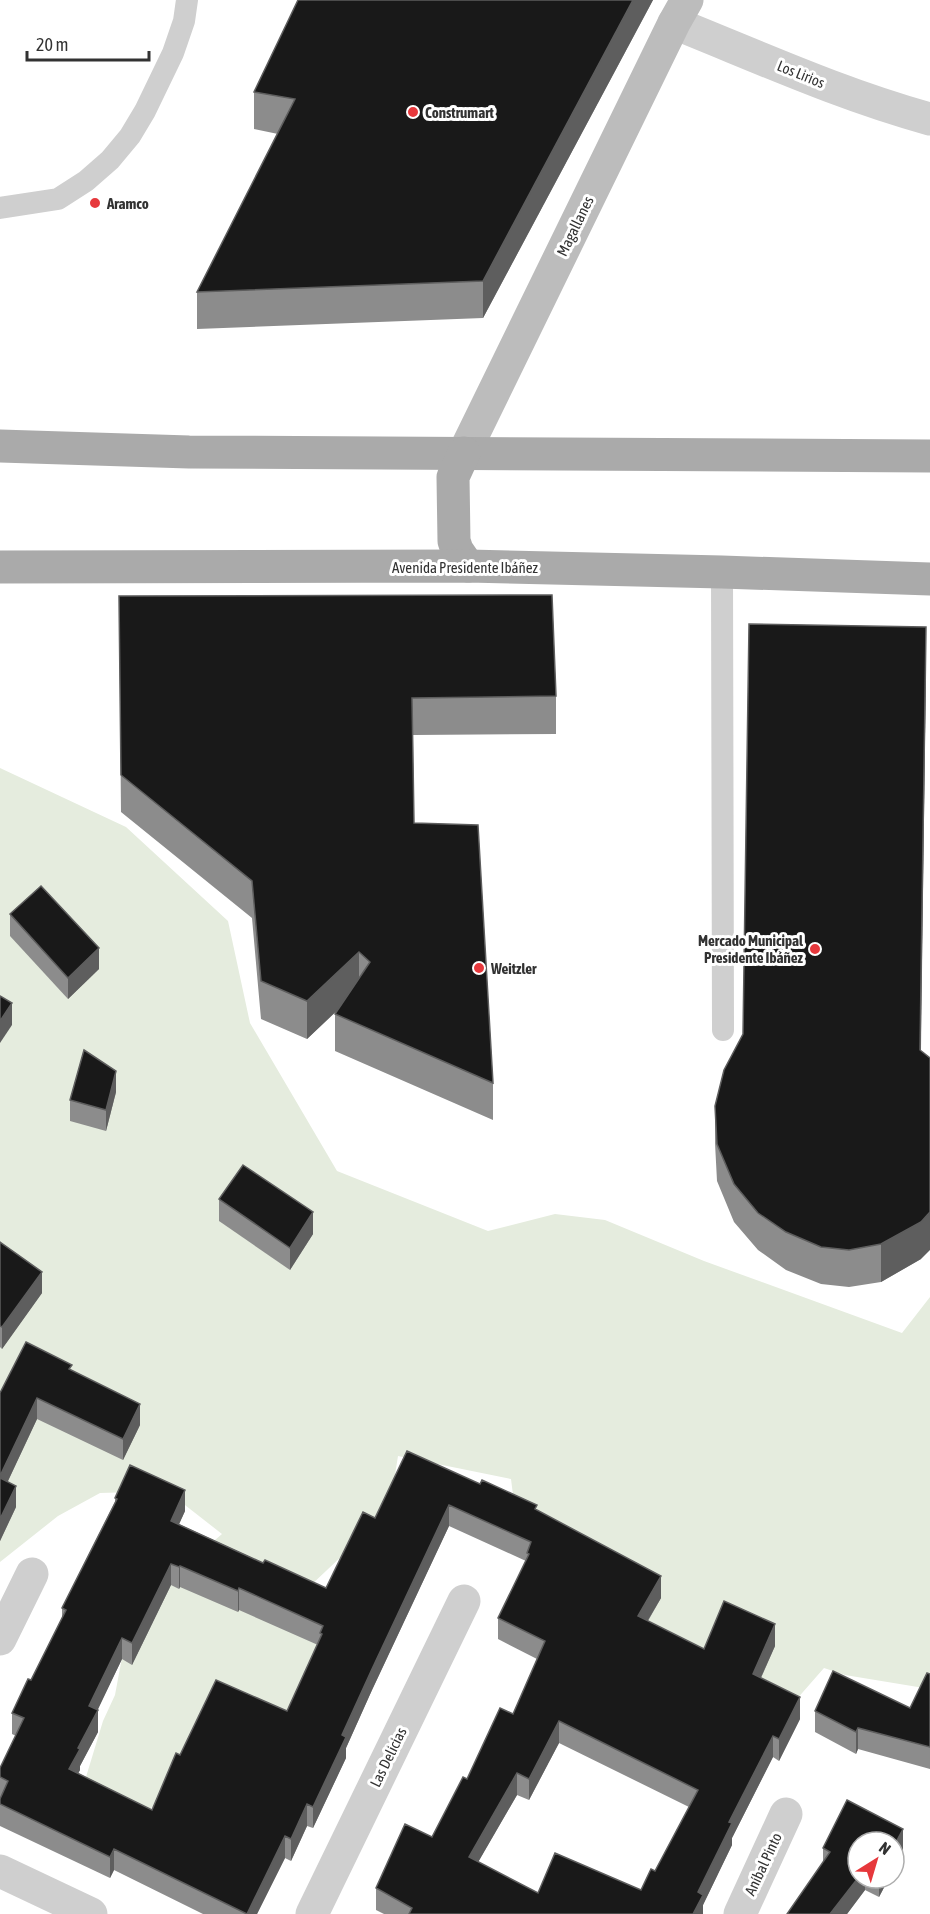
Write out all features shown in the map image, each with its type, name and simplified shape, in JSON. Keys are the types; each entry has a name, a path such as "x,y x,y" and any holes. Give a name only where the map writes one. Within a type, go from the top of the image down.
{"main road":[{"path":"0,446 189,452 930,456"},
{"path":"464,453 453,477 454,542 468,566"},
{"name":"Avenida Presidente Ibáñez","path":"0,567 468,566 930,579"}],"street":[{"name":"Los Lirios","path":"681,11 837,88 900,111 930,119"},
{"name":"Magallanes","path":"464,453 681,11"},
{"path":"0,1639 32,1574"},
{"name":"Las Delicias","path":"312,1914 464,1601"},
{"name":"Aníbal Pinto","path":"740,1914 786,1814"},
{"path":"0,1871 91,1914"}],"lane":[{"path":"0,208 58,200 86,182 110,160 130,136 146,111 173,53 184,21 187,0"},
{"path":"722,572 723,1030"}],"shaded area":[{"path":"0,768 126,827 228,921 250,1023 337,1171 488,1231 555,1214 605,1220 704,1261 902,1333 930,1297 930,1689 845,1675 824,1668 754,1748 519,1543 511,1479 398,1456 387,1525 344,1554 309,1587 326,1694 174,1799 135,1814 86,1777 103,1721 115,1695 123,1652 180,1570 222,1534 167,1491 100,1493 58,1516 0,1562"}],"building":[{"path":"298,0 633,0 483,281 197,292 295,99 254,92"},
{"path":"552,595 556,696 412,698 414,823 478,825 493,1083 335,1014 370,962 359,952 307,1001 261,981 252,881 121,775 119,596"},
{"name":"Mercado Municipal Presidente Ibáñez","path":"749,624 926,627 920,1050 930,1058 930,1212 921,1222 881,1244 849,1250 821,1247 786,1232 758,1213 734,1184 717,1144 715,1106 724,1070 743,1034"},
{"path":"41,886 99,948 68,978 10,914"},
{"path":"0,996 12,1003 0,1021"},
{"path":"84,1050 116,1071 106,1110 70,1100"},
{"path":"243,1165 313,1212 290,1248 219,1199"},
{"path":"0,1242 42,1272 2,1327 0,1326"},
{"path":"26,1342 72,1365 69,1369 140,1404 123,1439 37,1398 0,1476 0,1393"},
{"path":"407,1451 480,1484 482,1480 537,1505 535,1509 661,1576 638,1616 704,1649 724,1601 775,1624 753,1674 800,1697 779,1739 773,1736 729,1822 732,1823 698,1892 703,1895 693,1914 409,1914 412,1908 376,1888 405,1824 432,1837 463,1777 467,1779 500,1708 513,1714 545,1641 498,1618 529,1554 527,1553 531,1542 449,1505 342,1735 346,1737 313,1807 307,1804 291,1839 285,1836 247,1914 114,1849 110,1857 0,1804 8,1781 0,1777 0,1768 24,1718 12,1713 66,1610 62,1608 117,1499 115,1498 130,1465 185,1490 171,1521 263,1563 265,1560 326,1588 363,1512 375,1518","holes":["171,1564 238,1591 239,1588 323,1626 320,1633 322,1634 287,1711 216,1680 180,1755 176,1753 152,1810 69,1769 98,1710 89,1706 122,1638 132,1643","559,1721 698,1790 655,1871 651,1869 641,1890 555,1853 538,1893 469,1857 517,1773 529,1779"]},
{"path":"0,1478 16,1486 0,1519"},
{"path":"833,1671 910,1708 927,1673 930,1674 930,1747 858,1728 856,1732 815,1711"},
{"path":"847,1800 903,1829 846,1830 846,1890 849,1890 830,1914 787,1914 830,1852 823,1848"}],"place":[{"name":"Construmart","path":"413,112"},
{"name":"Aramco","path":"95,203"},
{"name":"Mercado Municipal Presidente Ibáñez","path":"815,949"},
{"name":"Weitzler","path":"479,968"}]}
